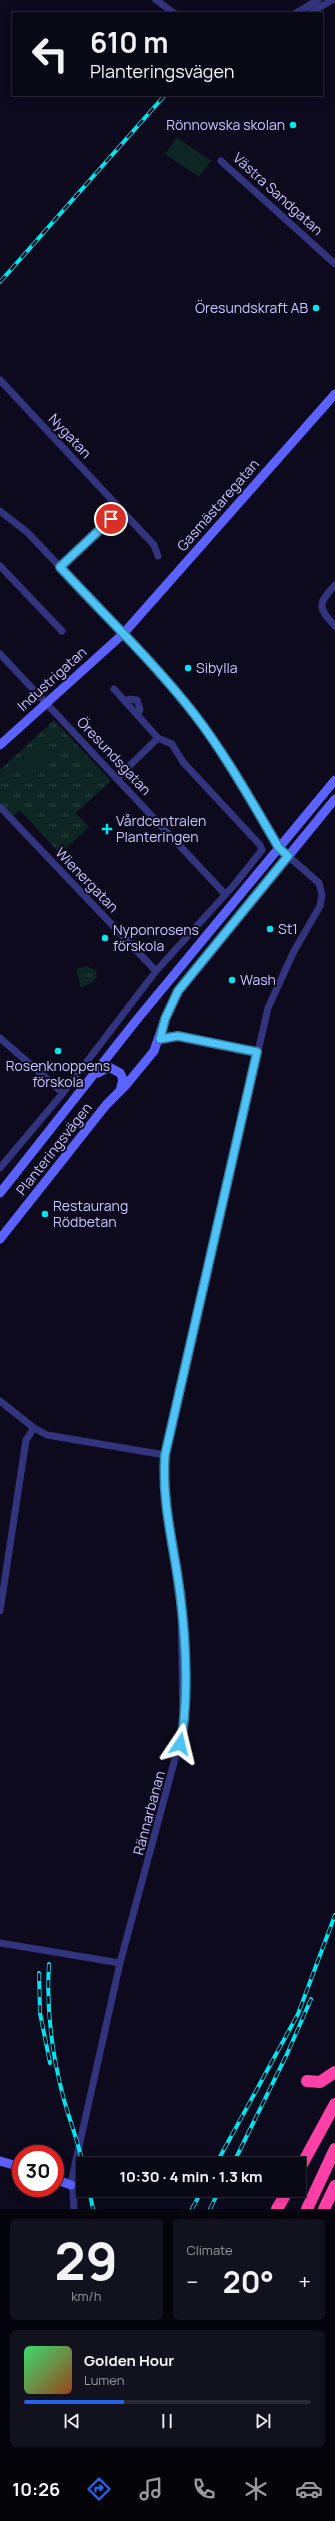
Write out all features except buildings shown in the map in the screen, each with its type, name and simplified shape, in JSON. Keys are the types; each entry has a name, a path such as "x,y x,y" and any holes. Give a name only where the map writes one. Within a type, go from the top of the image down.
{"highway":[{"path":"308,2081 320,2082 335,2072"},
{"path":"306,2157 335,2104"},
{"path":"307,2209 335,2149"},
{"path":"324,2209 335,2186"},
{"path":"277,2209 284,2197"}],"main road":[{"name":"Gasmästaregatan","path":"123,634 335,394"},
{"name":"Industrigatan","path":"0,745 123,634"},
{"name":"Planteringsvägen","path":"0,1193 139,1017 335,780"},
{"name":"Planteringsvägen","path":"0,1239 106,1105 120,1092 154,1051 160,1039 165,1019 178,991 335,800"},
{"path":"93,1077 103,1068 111,1067 122,1076 123,1082 120,1092"},
{"path":"0,2161 12,2165"},
{"path":"64,2182 71,2185"}],"street":[{"path":"156,0 173,12"},
{"path":"298,12 318,0"},
{"path":"312,12 332,0"},
{"name":"Västra Sandgatan","path":"221,160 335,264"},
{"name":"Nygatan","path":"0,380 154,545 158,556"},
{"path":"60,567 121,509"},
{"name":"Rännarbanan","path":"0,511 22,528 60,567 123,634 195,715 218,749 279,848 319,883 322,895 320,906 274,992 257,1052 165,1455 165,1496 181,1602 184,1729 120,1964 71,2185 74,2209"},
{"path":"0,566 62,632"},
{"path":"335,585 321,604 326,616 335,626"},
{"name":"Öresundsgatan","path":"0,654 225,894"},
{"path":"114,689 158,738 116,778"},
{"name":"Planteringsvägen","path":"0,1168 63,1093 156,971 258,857 262,850 260,845 183,762 172,744 158,738"},
{"name":"Wienergatan","path":"0,807 156,971"},
{"path":"160,1039 178,1036 257,1052"},
{"path":"0,1038 63,1093"},
{"path":"0,1401 34,1428 47,1435 165,1455"},
{"path":"0,1611 26,1440 34,1428"},
{"path":"0,1944 120,1964"}],"green space":[{"path":"177,137 211,161 199,177 165,154"},
{"path":"54,720 111,781 76,813 89,827 60,854 20,810 13,816 0,802 0,770"},
{"path":"43,741 58,757 27,784 14,767"},
{"path":"87,966 96,970 97,976 93,982 81,988 76,969"}],"railway":[{"path":"0,282 164,96"},
{"path":"220,2157 298,2014 335,1915"},
{"path":"49,1964 48,1998 53,2049 64,2100 81,2157"},
{"path":"39,1973 40,2013 50,2063"},
{"path":"236,2157 287,2054 311,1999"},
{"path":"90,2197 93,2209"},
{"path":"192,2209 198,2197"},
{"path":"210,2209 216,2197"}],"place":[{"name":"Rönnowska skolan","path":"293,125"},
{"name":"Öresundskraft AB","path":"316,308"},
{"name":"Sibylla","path":"188,668"},
{"name":"Vårdcentralen Planteringen","path":"107,829"},
{"name":"St1","path":"270,929"},
{"name":"Nyponrosens förskola","path":"105,938"},
{"name":"Wash","path":"232,980"},
{"name":"Rosenknoppens förskola","path":"58,1051"},
{"name":"Restaurang Rödbetan","path":"45,1214"}],"route":[{"path":"111,519 60,567 135,646 195,715 252,802 279,848 288,856 178,991 165,1019 160,1039 168,1036 178,1036 257,1052 165,1455 163,1475 165,1496 181,1602 184,1642 184,1729 180,1744"}]}
